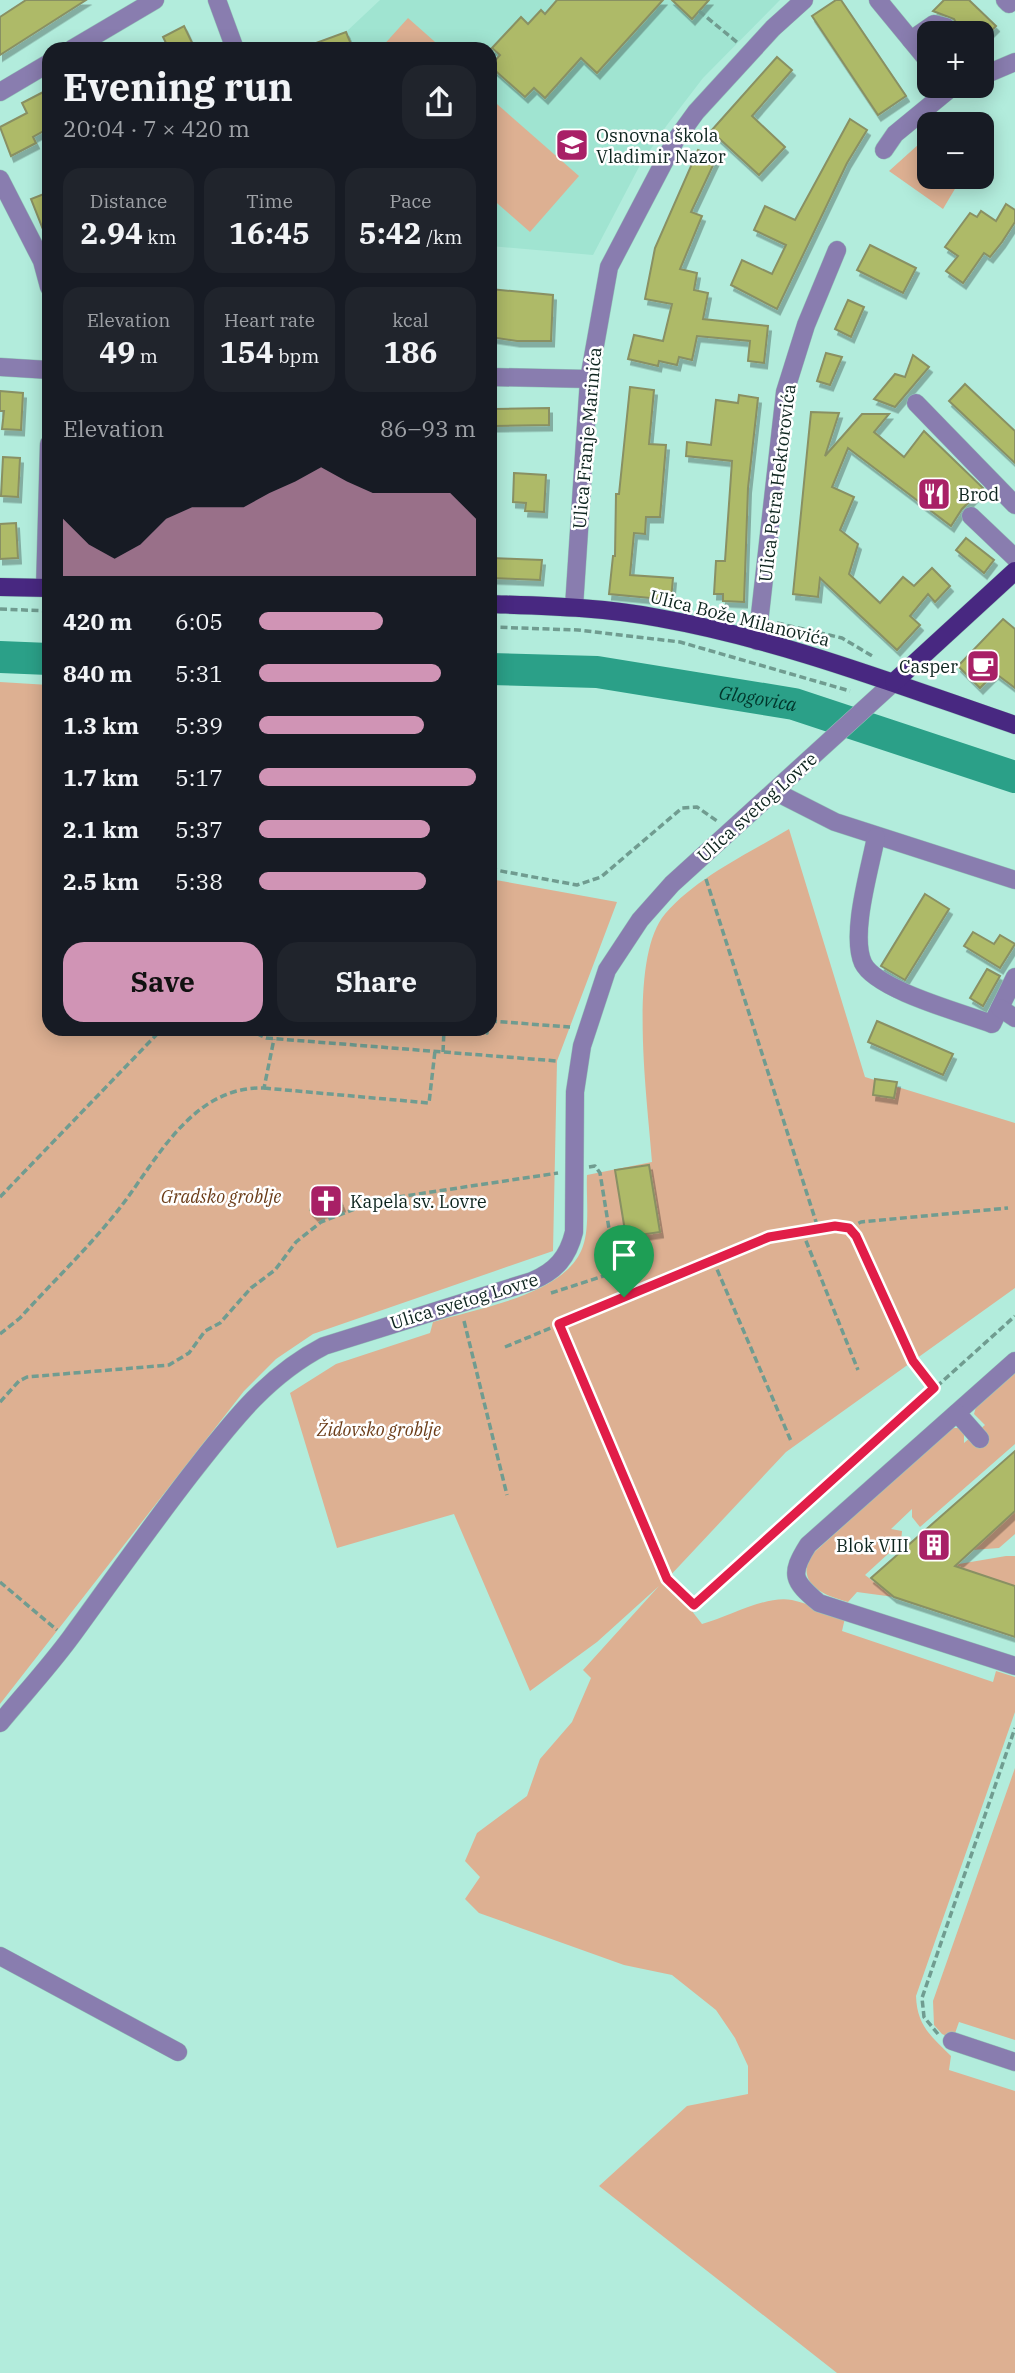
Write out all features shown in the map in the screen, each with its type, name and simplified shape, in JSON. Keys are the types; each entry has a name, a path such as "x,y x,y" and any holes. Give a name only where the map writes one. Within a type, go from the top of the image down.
{"main road":[{"path":"894,682 1015,571"},
{"path":"0,587 42,588"},
{"name":"Ulica Bože Milanovića","path":"497,604 574,607 659,618 757,641 894,682 1015,725"}],"street":[{"path":"84,42 155,0"},
{"path":"217,0 232,42"},
{"name":"Ulica Franje Marinića","path":"574,607 589,379 609,267 676,141 716,90 804,0"},
{"path":"886,3 917,47"},
{"path":"911,40 917,36"},
{"path":"994,71 1015,62"},
{"path":"0,92 42,67"},
{"path":"884,150 895,134 939,98"},
{"path":"0,179 42,264"},
{"name":"Ulica Petra Hektorovića","path":"757,641 785,392 806,325 837,250"},
{"path":"0,368 42,370"},
{"path":"497,377 589,379"},
{"path":"916,403 1015,505"},
{"path":"971,516 1015,558"},
{"name":"Ulica svetog Lovre","path":"0,1723 69,1640 146,1532 238,1414 280,1373 324,1346 549,1274 570,1250 576,1210 575,1093 582,1046 607,970 640,920 673,884 894,682"},
{"path":"776,792 835,822 1015,880"},
{"path":"876,837 859,932 863,964 882,982 992,1024 1007,1013 1015,977"},
{"path":"1015,1362 807,1545 796,1565 795,1577 801,1588 819,1603 1015,1666"},
{"path":"957,1413 980,1439"},
{"path":"0,1956 178,2052"},
{"path":"951,2041 1015,2062"}],"path":[{"path":"699,11 740,43"},
{"path":"0,609 42,611"},
{"path":"774,622 842,638 880,660"},
{"path":"497,627 578,630 680,642 850,691"},
{"path":"497,870 577,885 601,877 682,808 697,807 730,831"},
{"path":"706,879 818,1228"},
{"path":"497,1022 570,1027"},
{"path":"0,1197 155,1036"},
{"path":"260,1036 557,1061"},
{"path":"443,1052 444,1036"},
{"path":"264,1088 274,1039"},
{"path":"0,1334 20,1318 129,1196 144,1171 176,1130 192,1116 232,1092 246,1088 429,1103 435,1051"},
{"path":"0,1402 19,1381 27,1377 169,1365 181,1360 205,1331 220,1323 251,1288 275,1270 302,1236 321,1222 378,1200 595,1166 600,1173 616,1272 624,1297"},
{"path":"505,1347 769,1237 835,1226 849,1228 861,1222 1008,1208"},
{"path":"849,1228 856,1236 913,1361 934,1388"},
{"path":"802,1231 858,1370"},
{"path":"713,1260 791,1441"},
{"path":"559,1324 667,1579 694,1605 1015,1316"},
{"path":"464,1321 507,1495"},
{"path":"0,1583 69,1640"},
{"path":"951,2041 932,2030 924,2017 922,1998 1015,1728"}],"shaded area":[{"name":"Osnovna škola Vladimir Nazor","path":"380,0 780,0 703,78 667,125 640,165 593,255 497,247 497,42 350,42 346,32"}],"green space":[{"path":"408,18 435,42 386,42"},
{"path":"497,104 579,176 530,232 497,203"},
{"path":"917,146 917,189 955,189 943,209 889,171"},
{"name":"Gradsko groblje","path":"0,682 42,685 42,1036 497,1036 497,880 617,902 557,1061 553,1251 313,1334 276,1359 244,1391 0,1704"},
{"name":"Židovsko groblje","path":"789,829 865,1077 1015,1123 1015,1288 786,1452 667,1579 702,1624 770,1601 792,1600 845,1618 842,1631 993,1682 996,1671 1015,1677 1015,1712 916,1996 922,2023 951,2056 949,2070 1015,2091 1015,2373 837,2373 599,2186 687,2106 748,2094 748,2066 735,2038 716,2010 672,1975 624,1965 479,1913 465,1899 480,1877 465,1861 477,1833 527,1796 540,1759 572,1722 591,1678 583,1670 659,1586 597,1642 530,1691 454,1514 337,1548 290,1393 336,1364 430,1333 433,1322 496,1305 540,1288 559,1277 574,1263 583,1246 586,1230 587,1175 652,1162 644,1069 643,997 646,963 653,935 665,914 692,889"},
{"path":"1015,1371 1015,1444 920,1527 912,1517 912,1509 891,1529 902,1531 901,1542 865,1575 894,1597 857,1592 848,1602 823,1593 810,1583 807,1576 809,1557 951,1428 960,1428 964,1433 964,1443 985,1425 974,1414 977,1403"},
{"path":"1015,1511 1015,1534 999,1548 972,1550"},
{"path":"1015,1556 1015,1586 953,1565"},
{"path":"1015,1768 1015,2040 959,2022 953,2039 942,2034 934,2025 933,2001"}],"building":[{"path":"26,0 86,0 0,55 0,17"},
{"path":"557,0 663,0 597,73 581,58 545,98 534,88 525,97 497,72 497,58 500,55 497,52 497,43 521,17 528,24 541,10 545,14"},
{"path":"672,0 709,0 692,19"},
{"path":"836,0 841,0 906,96 878,115 812,16"},
{"path":"944,0 969,0 991,21 955,21 933,11"},
{"path":"184,26 192,42 166,42 163,37"},
{"path":"346,32 350,42 319,42"},
{"path":"777,57 792,70 752,116 785,147 759,175 711,131"},
{"path":"42,93 42,132 33,137 36,143 11,156 0,127 27,113 22,103"},
{"path":"850,119 867,130 847,163 777,309 731,285 742,260 772,274 786,245 754,230 765,206 795,220"},
{"path":"698,150 716,159 691,212 702,216 680,269 697,273 694,290 708,293 703,319 768,326 764,363 748,361 750,341 697,336 692,360 679,357 677,365 659,361 658,366 628,359 634,335 663,341 672,304 645,299 655,248"},
{"path":"42,195 42,227 31,199"},
{"path":"1006,204 1015,210 1015,222 990,257 984,253 963,283 946,271 958,256 945,247 970,213 977,217 981,211 996,221"},
{"path":"870,245 916,268 903,293 857,270"},
{"path":"497,290 553,295 551,341 497,338"},
{"path":"848,300 864,307 851,337 835,329"},
{"path":"826,353 842,357 830,385 817,381"},
{"path":"913,355 929,367 895,407 874,399 895,374 905,377"},
{"path":"965,384 1015,431 1015,463 949,401"},
{"path":"630,387 654,390 649,444 666,445 660,517 646,517 645,534 634,533 630,575 673,578 671,600 609,594 615,556 616,494 619,494"},
{"path":"0,391 23,393 21,430 2,429 4,411 0,411"},
{"path":"739,395 758,398 748,488 744,602 723,601 723,594 714,594 716,561 725,561 732,461 686,456 687,442 711,445 716,400 738,403"},
{"path":"549,408 549,425 497,426 497,409"},
{"path":"811,412 839,413 825,456 862,414 889,414 874,432 904,457 924,431 983,488 962,509 951,526 848,448 832,487 854,497 840,530 858,544 849,574 880,603 903,577 914,586 932,568 950,586 935,602 928,594 910,616 920,625 897,650 820,578 818,597 793,594"},
{"path":"3,457 20,458 18,497 1,496"},
{"path":"514,473 546,475 544,512 525,511 526,503 513,502"},
{"path":"16,523 18,558 0,559 0,524"},
{"path":"966,538 994,560 984,573 956,550"},
{"path":"497,558 542,560 540,580 497,578"},
{"path":"1003,619 1015,629 1015,688 995,673 980,688 958,666"},
{"path":"925,894 949,909 905,980 881,966"},
{"path":"973,932 994,944 1000,935 1015,944 1000,968 964,946"},
{"path":"987,969 1000,976 983,1006 970,998"},
{"path":"877,1021 953,1054 943,1075 868,1042"},
{"path":"875,1079 897,1082 894,1098 873,1095"},
{"path":"649,1165 660,1232 626,1237 615,1170"},
{"name":"Kapela sv. Lovre","path":"335,1189 342,1206 315,1215 310,1210 314,1199"},
{"name":"Blok VIII","path":"1015,1451 1015,1511 955,1566 1015,1586 1015,1637 894,1597 871,1578"}],"waterway":[{"name":"Glogovica","path":"0,657 42,659"},
{"name":"Glogovica","path":"497,669 597,672 794,704 1015,777"}],"place":[{"name":"Osnovna škola Vladimir Nazor","path":"572,145"},
{"name":"Brod","path":"934,494"},
{"name":"Casper","path":"983,666"},
{"name":"Kapela sv. Lovre","path":"326,1201"},
{"name":"Blok VIII","path":"934,1545"}],"route":[{"path":"835,1226 849,1228 856,1236 913,1361 934,1388 694,1605 667,1579 559,1324 624,1297 769,1237 835,1226"}]}
